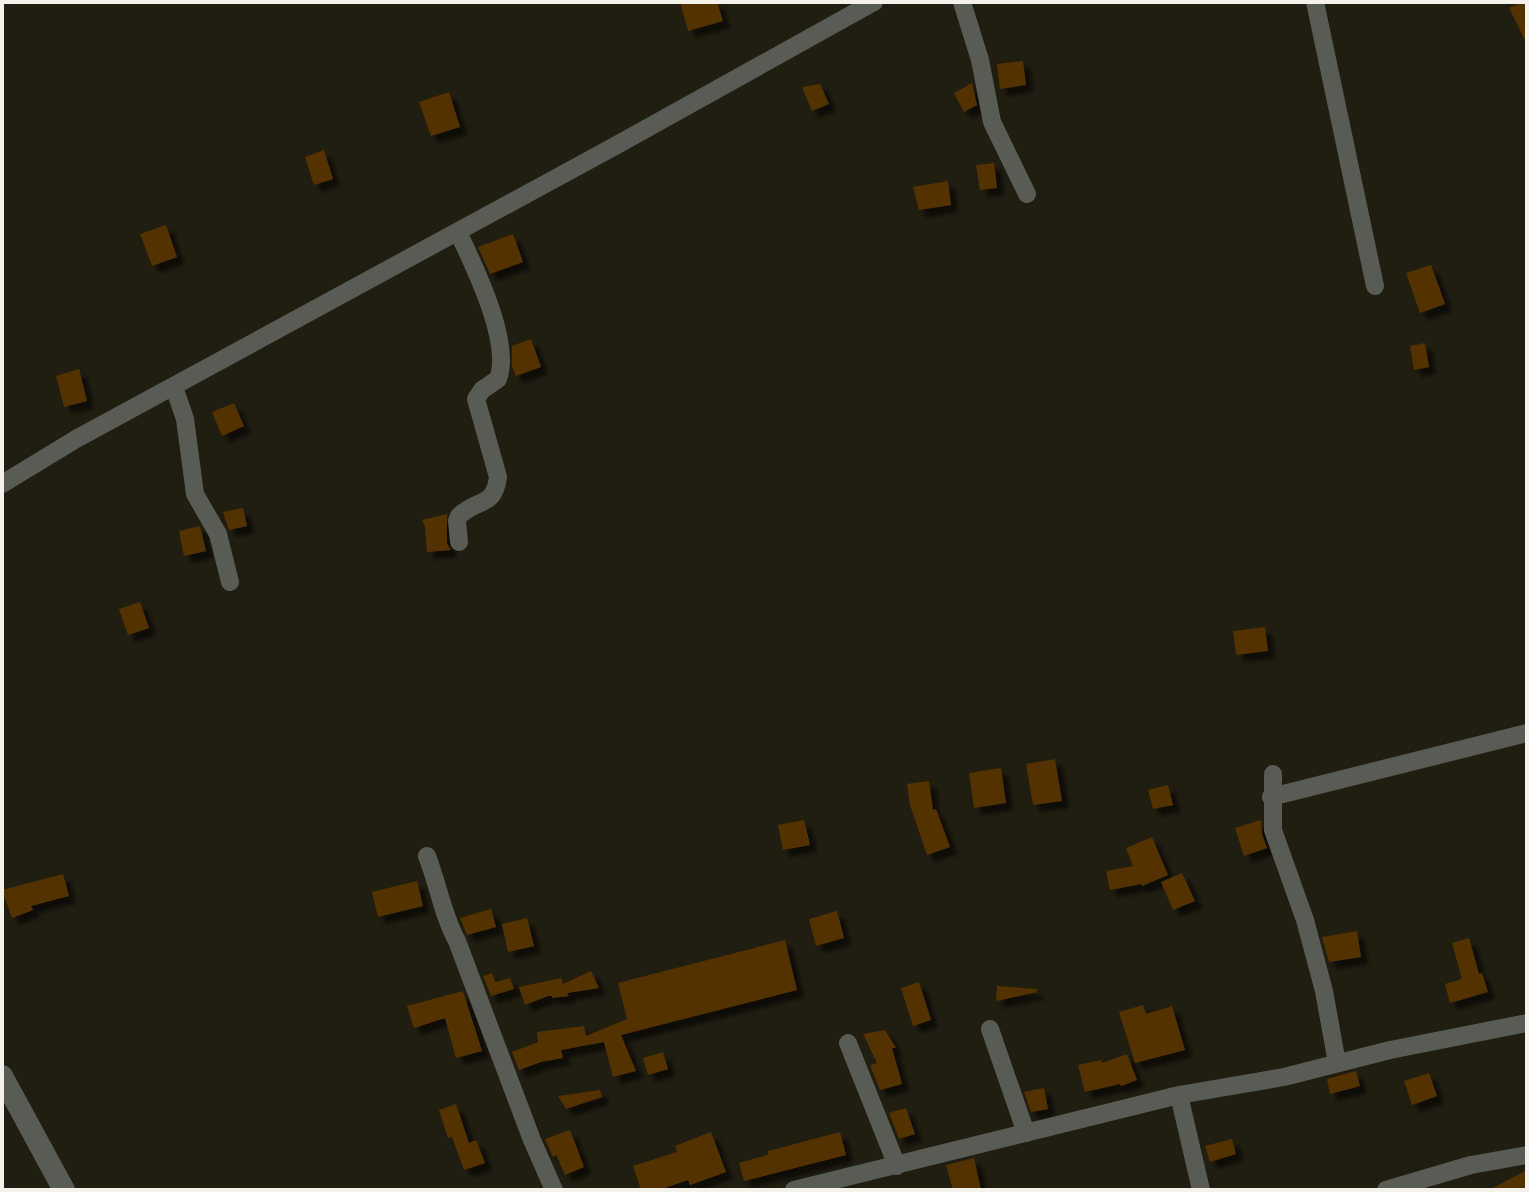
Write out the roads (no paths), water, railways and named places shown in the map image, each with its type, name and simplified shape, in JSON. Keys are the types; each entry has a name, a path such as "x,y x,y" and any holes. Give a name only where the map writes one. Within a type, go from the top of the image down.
{"street":[{"path":"2,484 76,439 872,2"},
{"path":"962,2 980,60 992,122 1027,194"},
{"path":"1315,2 1375,286"},
{"path":"458,232 483,289 501,346 502,361 498,379 482,390 476,399 498,477 496,488 492,497 459,516 459,542"},
{"path":"174,387 185,419 195,494 218,534 230,582"},
{"path":"1271,797 1527,733"},
{"path":"1273,774 1273,830 1305,920 1324,991 1337,1063"},
{"path":"427,856 450,929 554,1190"},
{"path":"794,1190 1179,1095 1284,1077 1390,1050 1527,1023"},
{"path":"990,1029 1026,1133"},
{"path":"848,1043 897,1166"},
{"path":"2,1076 64,1190"},
{"path":"1179,1095 1201,1190"},
{"path":"1386,1190 1471,1165 1527,1155"}]}
